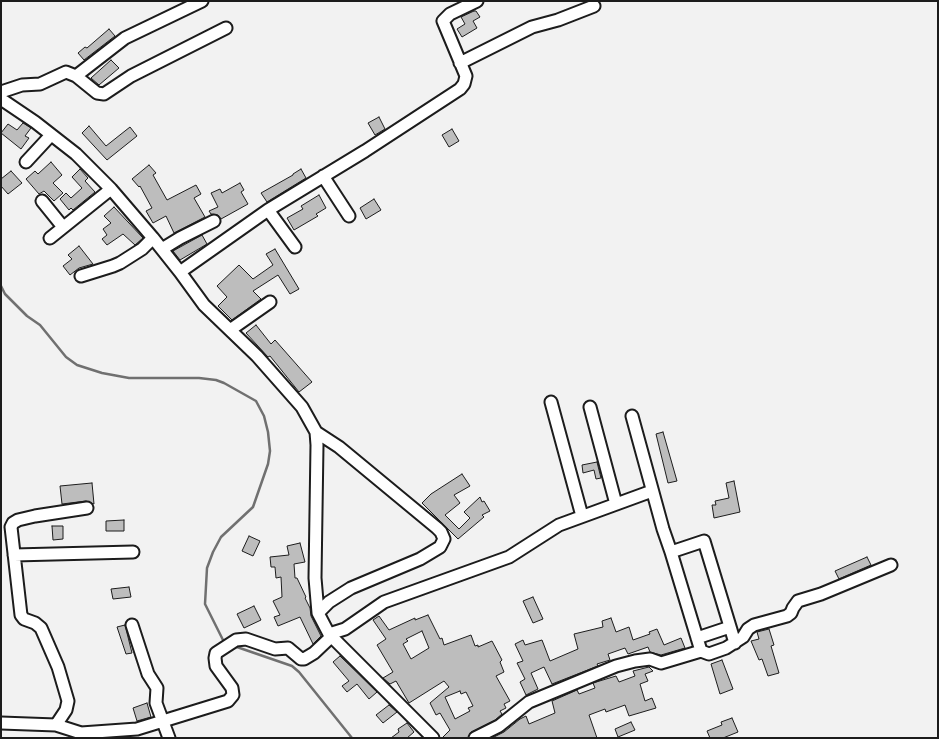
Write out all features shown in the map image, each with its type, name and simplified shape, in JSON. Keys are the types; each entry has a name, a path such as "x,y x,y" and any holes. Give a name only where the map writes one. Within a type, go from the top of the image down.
{"street":[{"path":"76,76 125,38 202,1"},
{"path":"180,272 268,210 460,88 466,80 466,76 443,21 450,14 477,1"},
{"path":"460,63 532,27 558,20 586,5"},
{"path":"1,92 22,85 40,84 66,72 76,76 97,93 104,94 131,76 226,28"},
{"path":"1,98 76,154 154,238 204,305 257,356 302,407 316,432 318,501 315,578 318,613 331,635 433,738"},
{"path":"26,162 52,135"},
{"path":"323,176 349,216"},
{"path":"50,238 111,190"},
{"path":"42,201 63,227"},
{"path":"268,210 295,247"},
{"path":"162,249 214,221"},
{"path":"80,276 113,266 142,249 154,238"},
{"path":"230,330 270,302"},
{"path":"551,402 582,516"},
{"path":"590,407 616,504"},
{"path":"632,416 652,491 701,651"},
{"path":"316,432 339,447 437,528 444,539 440,547 420,559 351,588 329,602 318,613"},
{"path":"1,723 56,725 75,732 88,733 137,729 228,700 233,693 230,683 219,670 215,661 216,653 236,640 246,639 275,649 288,648 301,659 304,659 314,653 331,635 345,629 384,602 509,556 552,529 652,491"},
{"path":"56,725 66,710 68,700 58,667 41,628 36,623 24,619 21,615 11,527 14,522 36,516 86,508"},
{"path":"671,552 708,540 735,643"},
{"path":"14,555 133,552"},
{"path":"475,738 499,726 529,702 616,666 650,659 661,663 701,651 709,654 735,643 754,625 787,616 798,601 821,594 890,565"},
{"path":"132,625 148,674 157,688 156,703 169,738"},
{"path":"697,638 730,628"}],"building":[{"path":"474,11 480,17 473,21 477,28 462,37 457,29 465,24 461,17"},
{"path":"109,29 115,36 84,60 78,53 85,47 87,48"},
{"path":"111,60 119,68 99,85 91,78"},
{"path":"379,117 385,129 375,135 368,123"},
{"path":"23,123 31,128 25,136 29,138 21,149 1,133 8,124 17,130"},
{"path":"89,126 106,146 130,127 137,136 107,160 82,133"},
{"path":"452,129 459,141 449,147 442,135"},
{"path":"51,162 62,175 53,183 63,193 54,201 44,191 39,194 26,179 35,171 38,174"},
{"path":"149,165 156,173 153,175 167,200 196,185 201,194 194,198 205,217 174,233 166,216 153,223 146,211 152,208 140,186 132,179"},
{"path":"80,169 88,178 85,181 95,192 73,210 71,208 69,210 60,199 66,193 71,198 82,188 72,177"},
{"path":"301,169 306,178 267,202 261,193"},
{"path":"11,171 22,183 8,194 1,186 1,179"},
{"path":"240,183 244,190 241,192 248,204 221,219 218,215 211,214 209,211 218,207 211,193 220,189 222,193"},
{"path":"319,195 326,208 316,214 318,216 294,230 287,218 303,209 301,206"},
{"path":"374,199 381,210 366,219 360,208"},
{"path":"114,207 143,238 135,245 123,234 107,245 102,239 107,235 103,229 111,223 104,216"},
{"path":"202,235 207,244 180,260 173,251"},
{"path":"79,246 93,264 79,268 70,275 63,266 72,259 68,255"},
{"path":"275,249 299,289 290,294 278,275 253,291 261,299 232,320 218,306 227,297 217,286 239,265 253,279 273,265 266,254"},
{"path":"256,325 271,344 275,340 312,382 299,392 270,356 268,357 246,333"},
{"path":"663,432 677,481 668,483 656,434"},
{"path":"597,462 601,478 596,479 594,470 583,473 582,465"},
{"path":"462,474 470,486 454,495 460,503 445,515 459,529 470,518 464,512 480,497 490,511 482,515 484,517 458,539 422,503 431,494"},
{"path":"734,481 740,512 714,518 712,505 716,505 715,501 729,498 726,483"},
{"path":"92,483 94,504 86,501 62,504 60,486"},
{"path":"124,520 124,531 106,531 106,521"},
{"path":"52,526 63,526 63,539 53,540"},
{"path":"249,536 260,541 253,556 242,551"},
{"path":"300,543 305,562 294,564 295,578 297,578 306,597 311,616 321,636 313,644 300,617 278,626 274,617 280,615 273,601 282,597 281,577 276,578 275,567 271,567 270,557 289,555 287,546"},
{"path":"867,557 871,565 839,579 835,571"},
{"path":"129,587 131,597 113,599 111,589"},
{"path":"533,597 543,619 533,623 523,601"},
{"path":"254,606 261,620 244,628 237,614"},
{"path":"428,615 440,639 442,638 444,645 471,635 475,646 478,645 478,647 492,641 502,660 500,662 504,672 496,676 510,701 504,704 506,708 500,711 502,714 495,720 471,732 468,738 442,738 450,730 440,713 436,715 430,703 449,687 444,681 409,703 396,681 390,684 383,678 393,672 377,645 386,639 373,620 379,616 389,630 415,618 415,620","holes":["422,631 429,648 411,659 403,644 408,641 406,639","460,691 461,694 466,692 473,706 468,708 470,711 455,719 445,697"]},
{"path":"611,618 616,632 629,627 633,640 650,634 649,632 657,629 664,645 681,638 685,648 661,655 650,652 648,647 628,654 625,648 608,654 610,660 597,664 598,666 552,684 544,667 531,673 538,689 526,695 520,682 525,679 517,663 523,661 515,644 523,640 525,645 542,640 550,661 578,649 574,634 603,627 602,621"},
{"path":"125,625 132,653 126,654 117,627"},
{"path":"769,629 774,645 771,646 779,673 768,676 762,659 759,660 751,641 759,639 757,632"},
{"path":"340,656 377,692 369,699 357,684 347,692 342,686 349,681 333,662"},
{"path":"722,660 733,689 720,694 711,664"},
{"path":"649,667 653,671 645,674 648,681 640,684 645,701 652,698 656,708 629,716 625,705 606,712 605,709 589,715 597,738 492,738 526,716 529,724 555,713 552,701 577,690 579,694 595,688 593,683 616,676 619,682 635,676 633,671"},
{"path":"147,703 151,717 137,721 133,708"},
{"path":"389,705 397,712 383,723 376,715"},
{"path":"732,718 738,732 723,738 710,738 707,731 722,725 721,722"},
{"path":"631,722 635,730 618,737 615,729"},
{"path":"407,723 414,732 407,738 391,738 399,732 398,729"}],"waterway":[{"path":"1,286 5,294 27,316 40,325 66,357 77,365 102,373 129,378 199,378 216,380 256,401 264,416 268,432 270,451 268,464 253,507 221,537 207,568 205,604 226,643"},
{"path":"234,646 292,666 299,672 352,738"}]}
